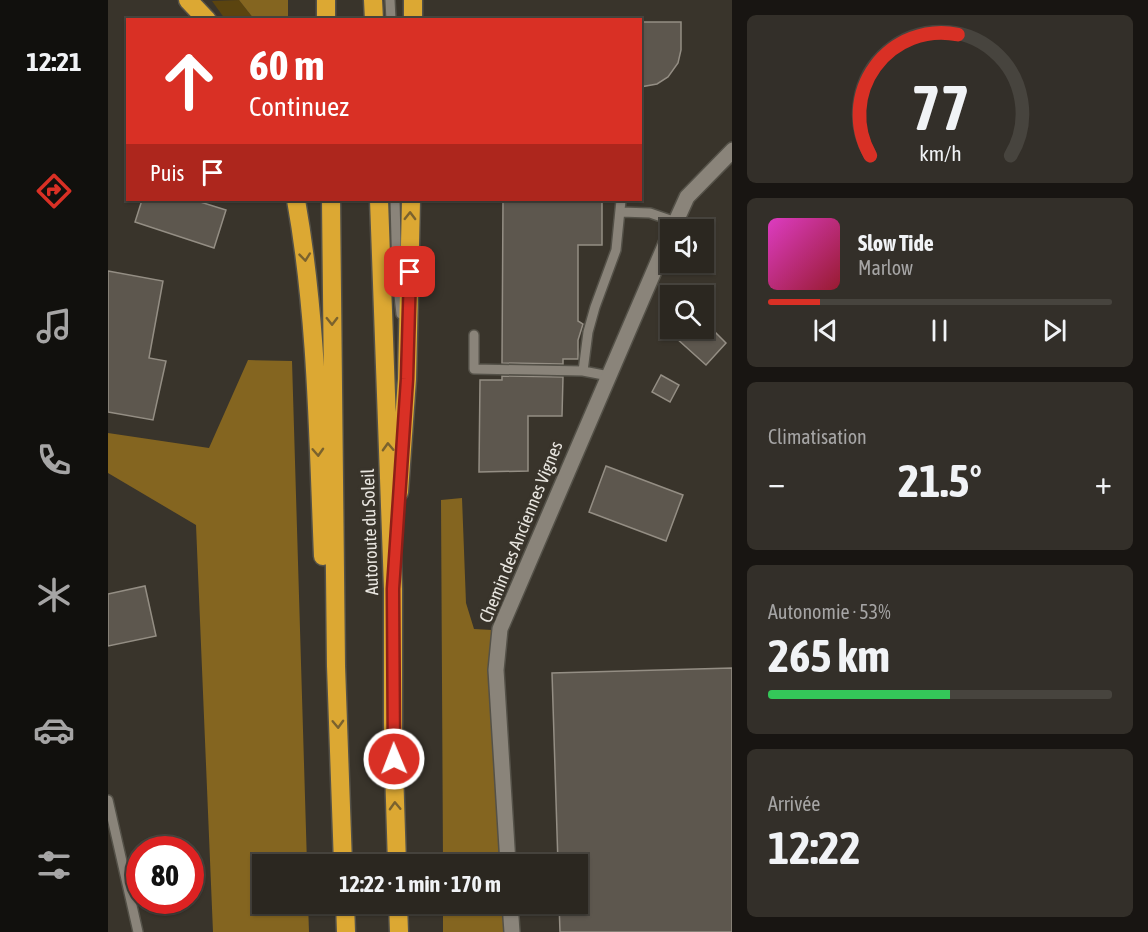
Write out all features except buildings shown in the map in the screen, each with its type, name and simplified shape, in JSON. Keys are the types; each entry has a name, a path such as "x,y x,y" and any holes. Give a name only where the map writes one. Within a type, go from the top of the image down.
{"highway":[{"path":"326,0 326,18"},
{"path":"373,0 374,18"},
{"path":"412,0 412,18"},
{"path":"192,1 205,18"},
{"path":"296,201 309,299 324,568 336,666"},
{"name":"Autoroute du Soleil","path":"331,201 336,666 344,854"},
{"name":"Autoroute du Soleil","path":"379,201 393,589 393,738 397,854"},
{"path":"393,589 407,379 411,201"},
{"path":"345,914 346,932"},
{"path":"398,914 399,932"}],"street":[{"name":"Chemin des Anciennes Vignes","path":"677,219 687,197 732,150"},
{"name":"Chemin des Anciennes Vignes","path":"507,854 496,670 500,629 660,258"},
{"path":"511,914 512,932"}],"lane":[{"path":"390,0 391,18"},
{"path":"395,201 397,277 407,379"},
{"path":"582,371 588,332 595,307 616,250 621,201"},
{"path":"621,212 650,213 660,220"},
{"path":"474,335 474,369 582,371 609,376"},
{"path":"108,800 138,932"}],"shaded area":[{"path":"239,0 253,18 224,18 212,1"},
{"path":"239,0 288,0 288,18 253,18"},
{"path":"248,360 292,361 307,854 252,854 252,914 308,914 309,932 213,932 196,525 108,473 108,433 209,448"},
{"path":"462,498 466,603 474,629 492,630 503,854 443,854 441,500"},
{"path":"443,914 507,914 508,932 443,932"}],"route":[{"path":"394,759 393,589 407,379 410,272"}]}
